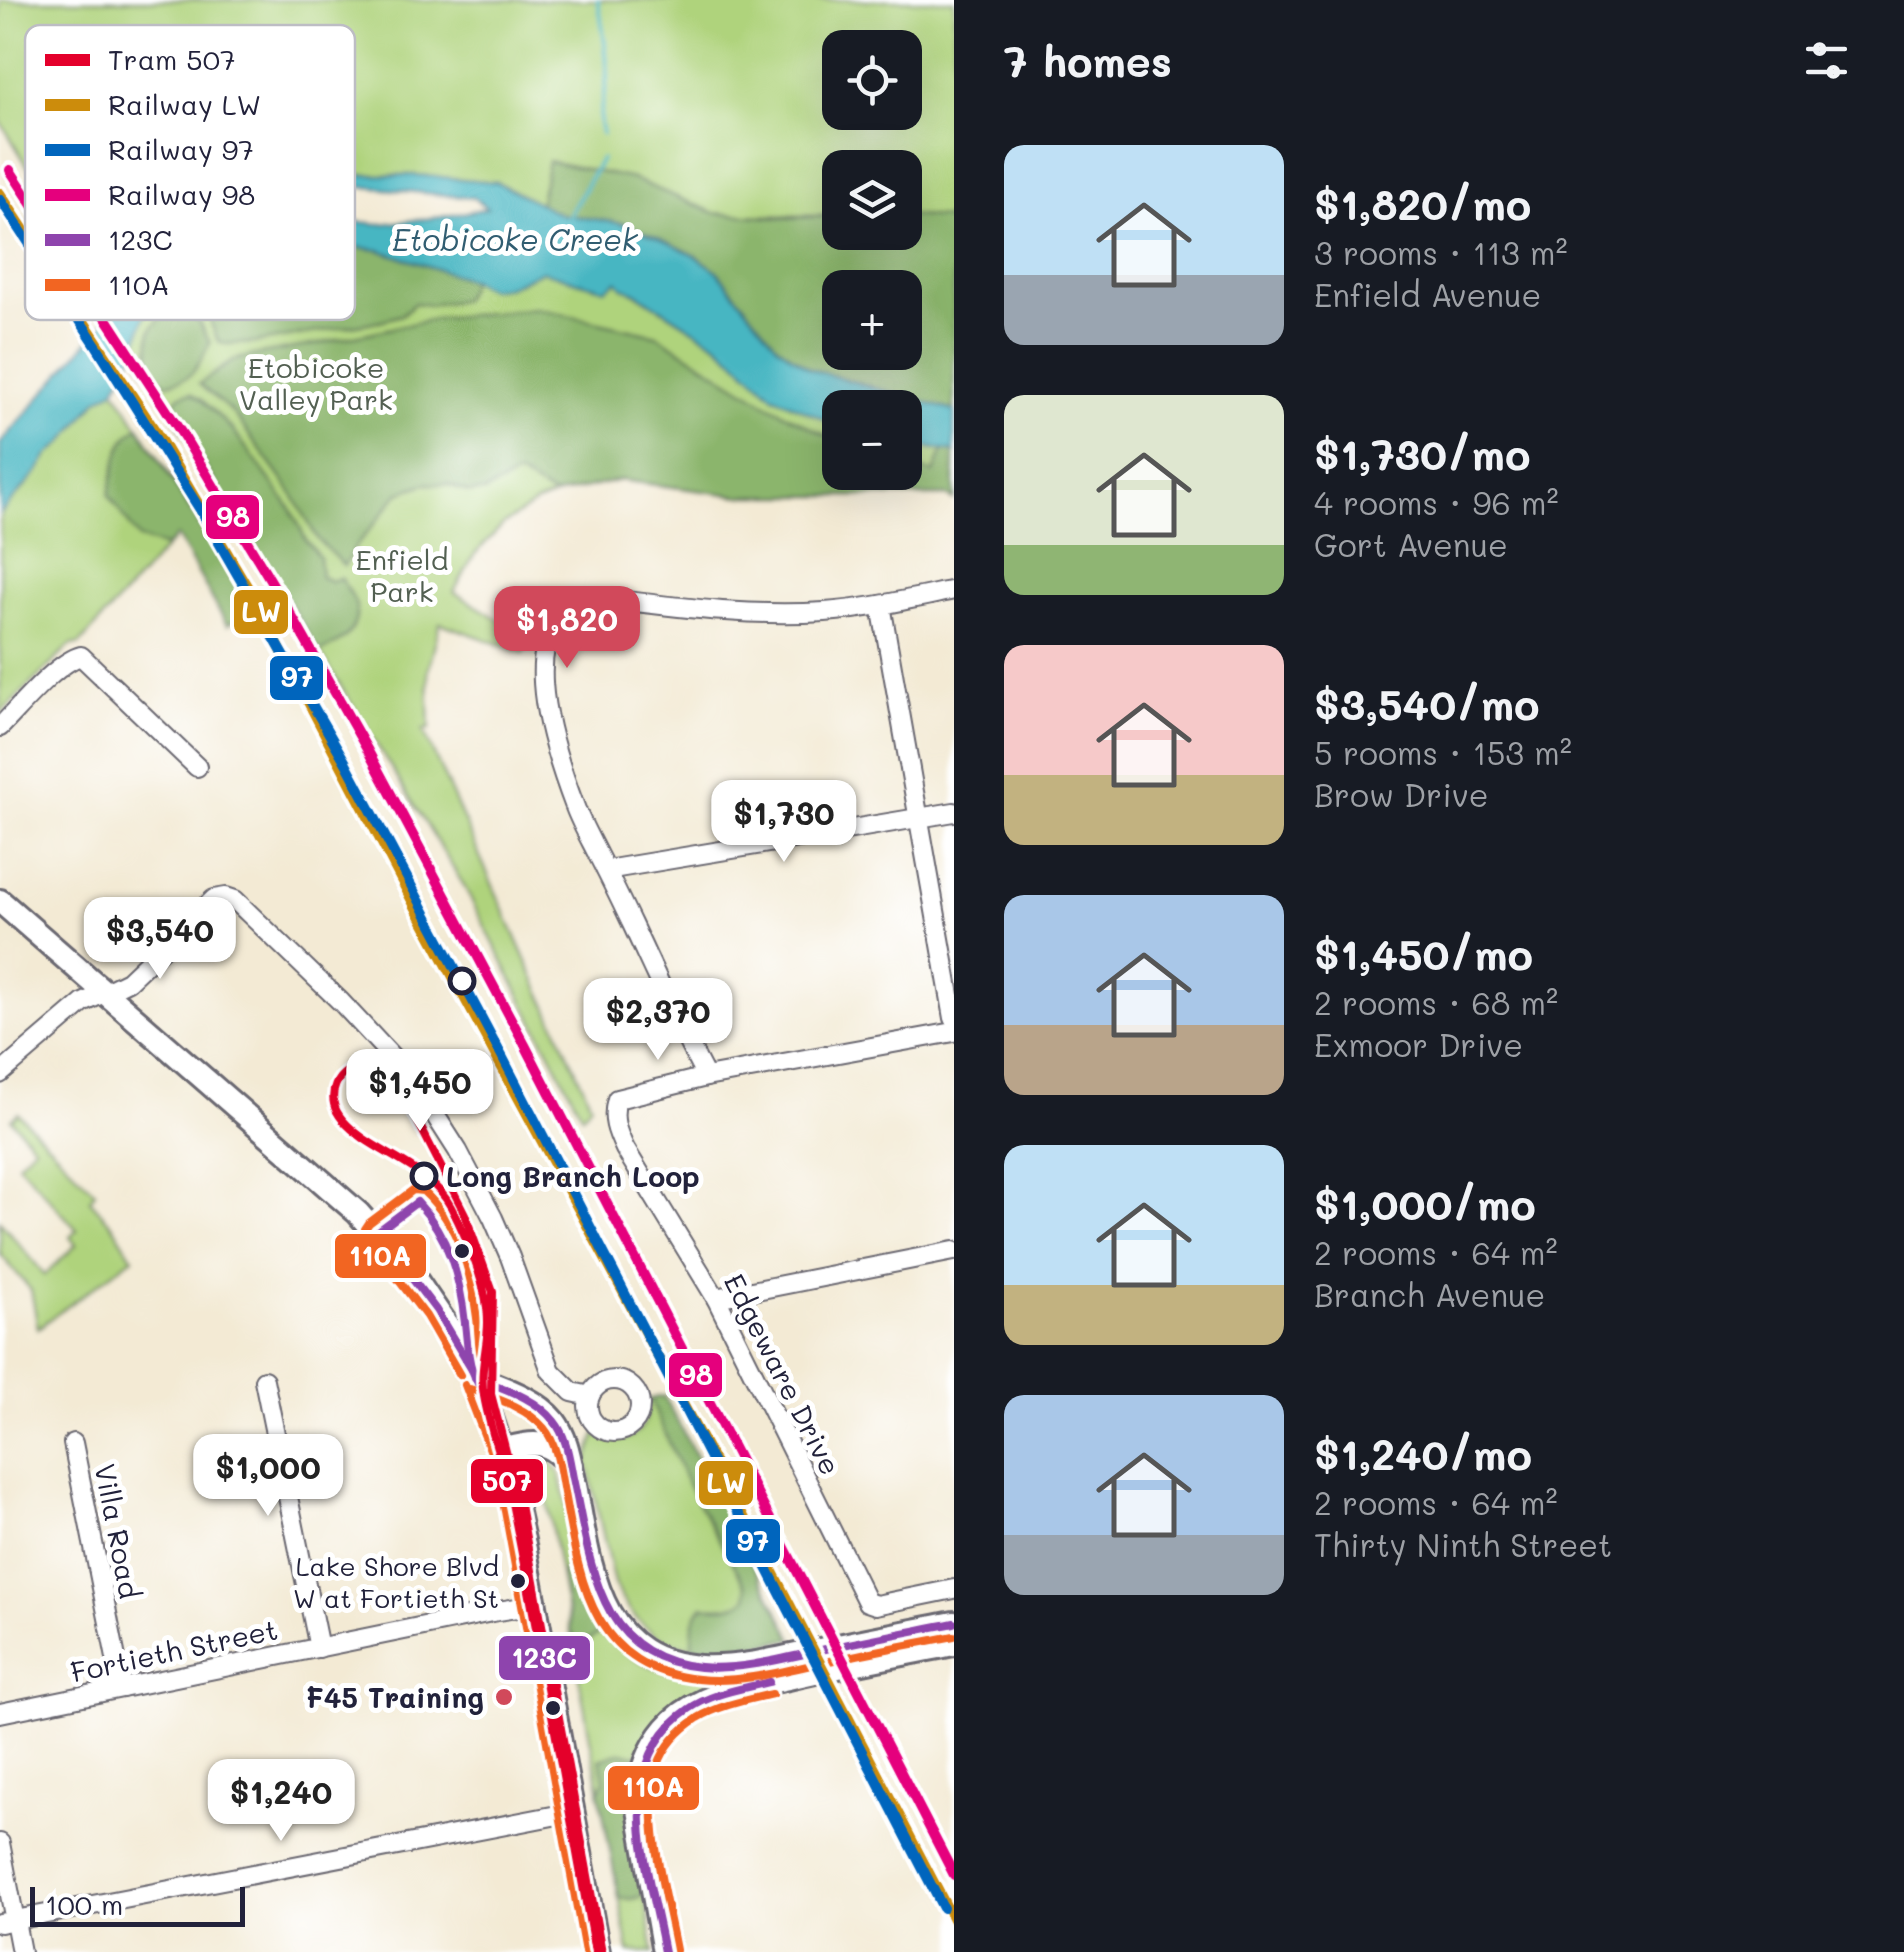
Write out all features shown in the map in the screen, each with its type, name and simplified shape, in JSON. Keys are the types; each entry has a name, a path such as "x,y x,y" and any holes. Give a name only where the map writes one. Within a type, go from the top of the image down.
{"main road":[{"path":"0,902 377,1232 438,1310 492,1414 518,1512 598,1952"},
{"path":"475,1376 529,1400 553,1420 564,1439 601,1600 610,1617 634,1642 664,1660 702,1667 794,1666"},
{"path":"502,1450 525,1444 550,1446 571,1466"},
{"path":"664,1952 640,1820 640,1780 655,1742 691,1708 724,1693 794,1666 866,1650 954,1623"},
{"path":"866,1650 954,1644"}],"street":[{"path":"954,590 881,605 775,614 719,612 602,598 586,600 569,607 547,638 542,685 552,739 576,810 706,1077 954,1032"},
{"path":"881,605 954,1018"},
{"path":"0,727 57,670 81,656 198,767"},
{"path":"606,870 954,812"},
{"path":"0,1074 82,1003 128,981 214,899 235,900 313,973 421,1093 458,1151 493,1218 551,1371 572,1392 590,1396"},
{"name":"Edgeware Drive","path":"706,1077 617,1098 614,1125 625,1150 716,1298 867,1602 876,1605 954,1590"},
{"path":"716,1298 954,1251"},
{"path":"264,1380 319,1648"},
{"name":"Villa Road","path":"72,1443 122,1688"},
{"name":"Fortieth Street","path":"0,1713 535,1606"},
{"path":"7,1921 573,1812"},
{"path":"0,1843 7,1921 21,1952"}],"green space":[{"path":"0,0 954,0 954,219 922,216 922,150 822,150 822,216 560,214 496,182 416,175 355,175 355,25 25,25 25,162 0,121"},
{"path":"548,161 633,179 715,213 822,217 822,250 922,250 922,216 954,219 954,411 922,402 922,390 882,390 810,369 777,345 716,270 695,255 621,223 560,214 539,205"},
{"path":"355,247 379,250 470,280 461,300 415,303 401,315 380,321 254,343 218,341 210,320 355,320"},
{"name":"Etobicoke Valley Park","path":"355,251 499,288 542,271 605,288 617,281 719,345 774,396 822,419 822,490 922,490 922,447 954,452 954,500 947,496 741,496 619,480 535,504 504,524 474,555 454,592 527,637 524,653 440,623 428,671 430,729 423,730 591,1104 582,1115 463,884 134,352 143,320 355,320"},
{"path":"536,308 657,335 822,433 822,490 922,490 922,470 934,473 943,449 954,452 954,500 947,496 741,496 620,480 554,496 518,475 484,492 469,493 448,484 425,484 399,493 344,566 318,540 291,491 233,413 199,384 234,360 434,319"},
{"path":"158,320 196,320 202,328 210,343 198,365 184,379 166,383 150,370 149,344"},
{"path":"115,389 189,505 177,535 80,644 71,645 0,714 0,514 97,400"},
{"path":"191,393 233,430 291,509 319,557 321,577 331,581 340,578 351,595 356,606 355,623 334,645 319,652 172,414 177,399"},
{"path":"139,427 252,609 227,625 177,536 166,547 139,539 109,495 121,448"},
{"path":"18,1113 95,1192 90,1200 114,1227 133,1258 38,1328 31,1290 0,1254 0,1221 45,1275 76,1245 70,1237 77,1230 18,1163 34,1146 11,1119"},
{"path":"664,1396 793,1639 714,1648 667,1640 629,1610 614,1584 587,1462 596,1434 617,1440 634,1435 645,1421 647,1400"},
{"path":"664,1396 793,1639 692,1647 693,1625 700,1610 704,1606 738,1604 747,1597 747,1587 688,1486 650,1399"},
{"path":"532,1459 550,1461 560,1473 585,1592 611,1638 626,1652 661,1670 701,1677 722,1676 724,1684 656,1723 646,1736 633,1771 628,1796 654,1952 629,1952 545,1491 532,1464"},
{"path":"568,1568 575,1571 582,1600 600,1633 589,1640 577,1639 571,1632 561,1577"},
{"path":"621,1752 637,1756 628,1796 643,1896 631,1899 619,1898 599,1792 604,1781 600,1759"}],"water":[{"name":"Etobicoke Creek","path":"355,175 416,175 496,182 560,214 620,223 657,237 716,270 777,345 810,369 882,390 822,390 822,419 774,396 719,345 617,281 605,289 542,271 507,287 489,289 379,250 355,247 355,221 381,224 487,208 474,198 355,187"},
{"name":"Etobicoke Creek","path":"106,320 144,320 134,352 115,389 97,400 0,514 0,444"},
{"name":"Etobicoke Creek","path":"922,402 954,411 954,452 922,447"}],"waterway":[{"path":"598,0 607,62 600,118 602,134"},
{"path":"569,216 601,159"}],"tram line":[{"name":"507","path":"595,1952 514,1513 484,1396 488,1322 481,1278 464,1233 443,1195 423,1176 359,1135 338,1114 333,1094 336,1085 340,1077 355,1068 364,1066 382,1072 407,1100 465,1214 493,1292 491,1394 520,1505 602,1952"}],"rail line":[{"name":"98","path":"10,170 25,193"},
{"name":"LW","path":"0,193 25,231"},
{"name":"97","path":"0,199 25,237"},
{"name":"97","path":"80,320 199,508 346,763 943,1908"},
{"name":"LW","path":"83,320 155,430 250,591 756,1539 954,1921"},
{"name":"98","path":"108,320 186,440 368,751 525,1045 954,1875"}],"transit line":[{"name":"110A","path":"460,1375 426,1316 365,1236 369,1223 413,1190 423,1191 435,1204 461,1249 474,1300 483,1365"},
{"name":"123C","path":"417,1202 437,1229 451,1258 472,1370 436,1310 377,1232 417,1202"},
{"name":"123C","path":"472,1370 495,1423 517,1509 598,1952"},
{"name":"123C","path":"475,1377 528,1399 558,1427 567,1448 593,1571 604,1600 618,1624 638,1645 665,1659 700,1667 751,1665 954,1623"},
{"name":"110A","path":"465,1385 492,1455 505,1511 585,1952"},
{"name":"110A","path":"470,1389 519,1409 549,1435 558,1459 585,1588 613,1639 634,1658 662,1671 698,1679 732,1679 954,1636"},
{"name":"123C","path":"664,1952 641,1822 642,1789 649,1759 664,1732 689,1709 717,1695 769,1682"},
{"name":"110A","path":"676,1950 654,1831 652,1807 658,1765 674,1738 698,1718 724,1706 772,1694"}],"place":[{"name":"Long Branch Loop","path":"424,1176"},
{"name":"Lake Shore Blvd W at Fortieth St","path":"518,1581"},
{"name":"F45 Training","path":"504,1697"}],"park label":[{"name":"Enfield Park","path":"402,575"}]}
